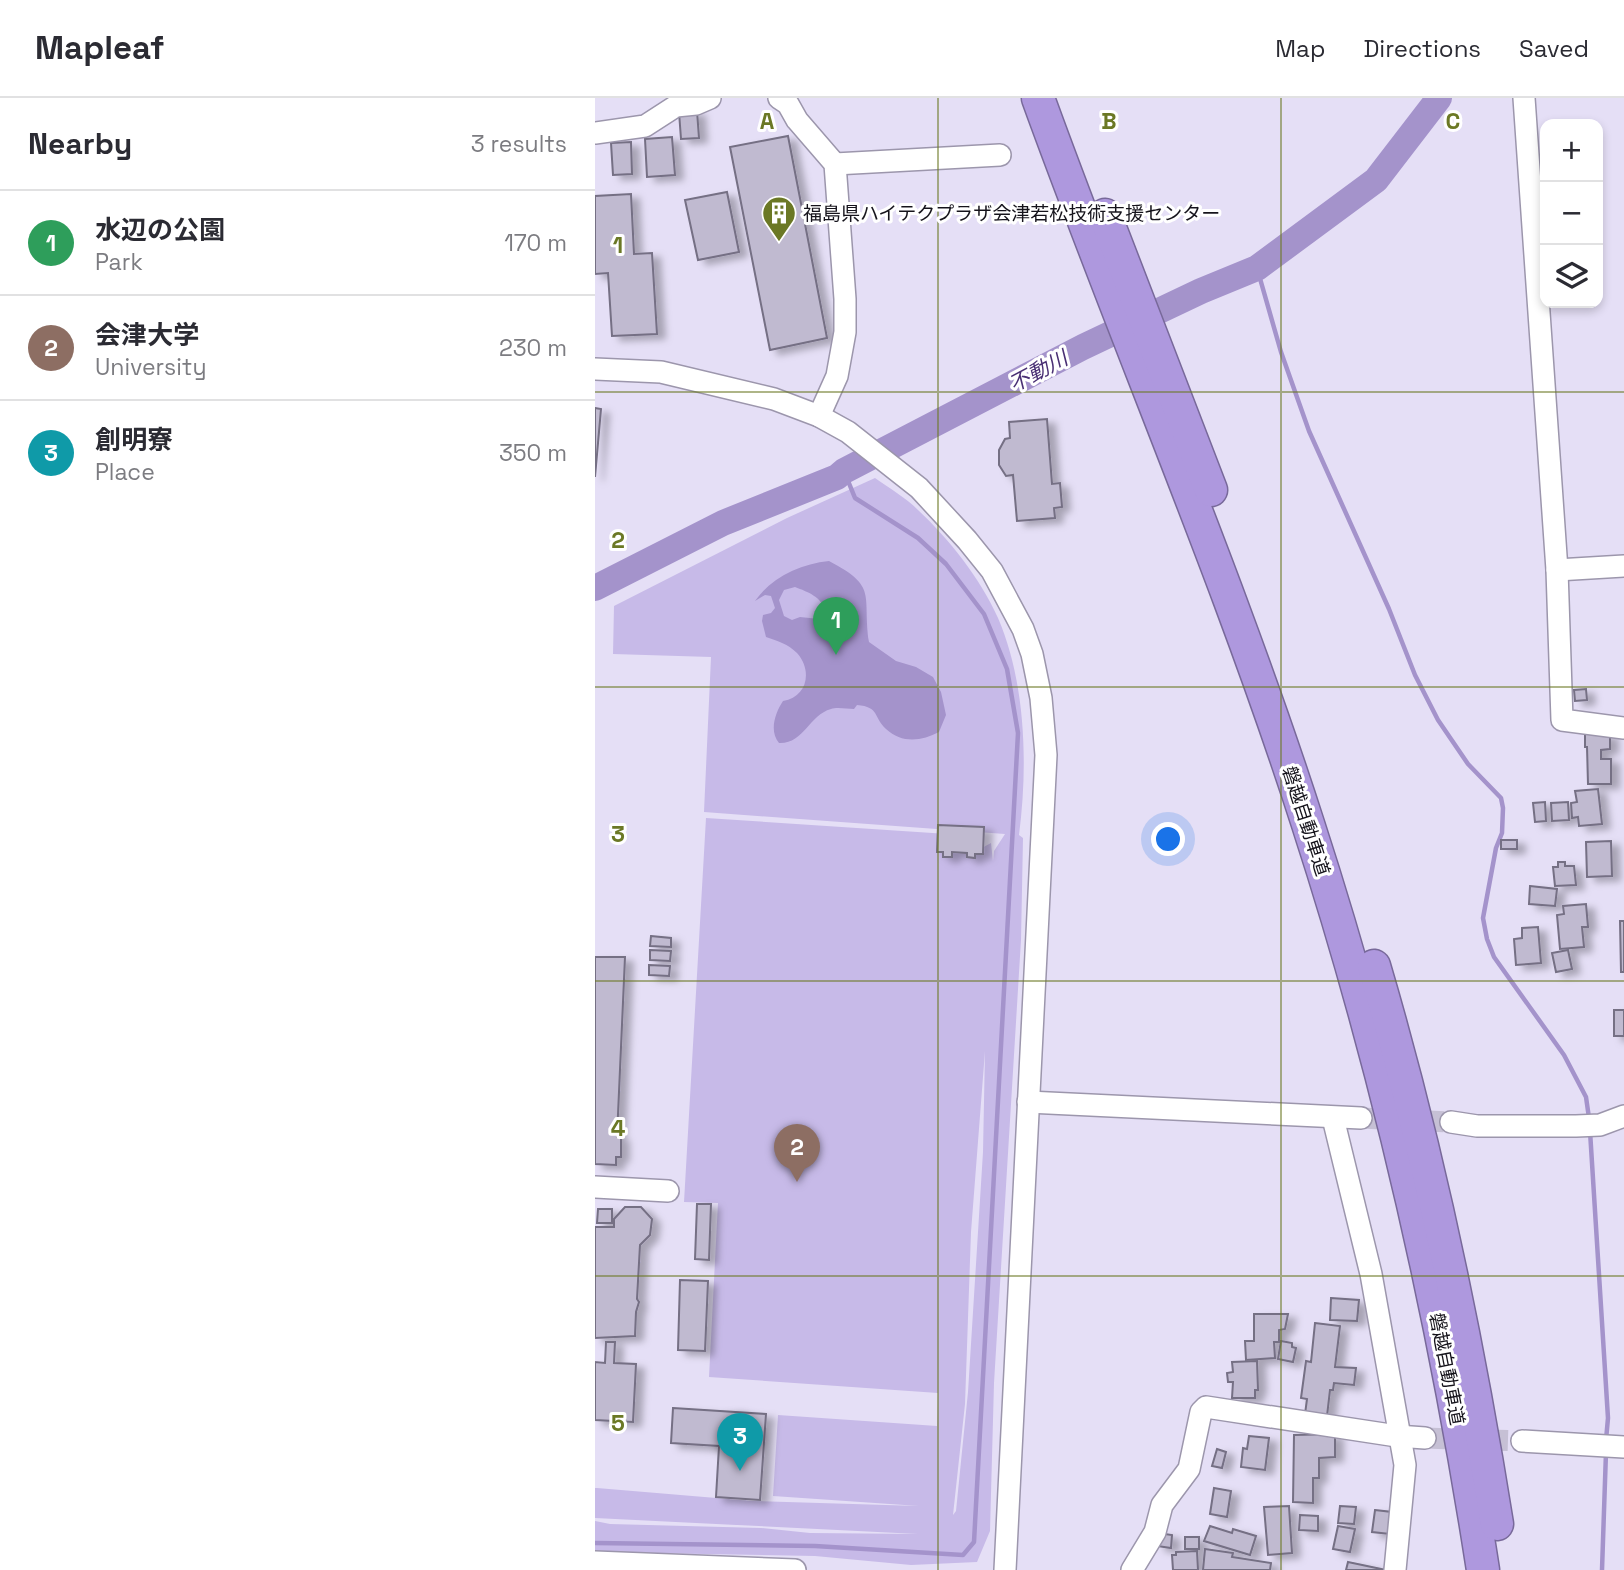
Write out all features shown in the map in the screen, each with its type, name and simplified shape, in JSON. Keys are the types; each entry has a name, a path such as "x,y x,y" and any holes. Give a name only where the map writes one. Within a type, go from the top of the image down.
{"highway":[{"name":"磐越自動車道","path":"1038,98 1126,301 1286,693 1329,818 1381,989 1412,1103 1480,1421 1504,1570"},
{"name":"磐越自動車道","path":"1061,98 1126,301"},
{"name":"磐越自動車道","path":"1144,347 1200,520 1308,823 1360,997 1394,1123 1437,1321 1482,1570"}],"street":[{"path":"595,132 645,126 676,106 696,104 710,98"},
{"path":"779,98 788,104 797,120 835,164 845,332 837,376 819,416"},
{"path":"1524,98 1557,570 1562,720 1624,728"},
{"path":"835,164 1000,155"},
{"path":"595,369 661,372 774,399 819,416 857,438 919,488 940,509 992,571 1023,629 1037,675 1046,755 1005,1570"},
{"path":"1557,570 1624,566"},
{"path":"1028,1102 1361,1118"},
{"path":"1451,1122 1477,1126 1576,1126 1600,1125 1623,1116"},
{"path":"1333,1118 1371,1274 1405,1465 1395,1570"},
{"path":"595,1187 669,1191"},
{"path":"1132,1570 1155,1532 1162,1504 1189,1469 1202,1412 1206,1407 1425,1438"},
{"path":"1523,1441 1616,1447"},
{"path":"595,1562 795,1570"}],"shaded area":[{"path":"875,478 903,497 941,534 982,588 998,618 1007,643 1019,697 1024,753 1019,835 1023,838 1021,940 994,1383 990,1531 977,1562 911,1565 815,1556 645,1553 617,1556 595,1550 595,1521 610,1524 761,1528 810,1533 918,1534 595,1518 595,1488 752,1501 919,1506 773,1496 778,1415 937,1426 938,1393 709,1377 718,1203 684,1202 706,818 978,836 980,849 991,843 993,861 994,851 1005,834 704,812 711,657 613,654 614,606 787,518","holes":["985,1051 983,1152 968,1392 956,1511 953,1515 965,1404 971,1232"]},
{"path":"829,561 845,570 862,586 869,642 896,661 916,667 933,677 941,692 946,715 939,732 919,739 905,739 886,729 873,710 857,705 854,709 833,708 823,712 795,739 779,743 774,733 776,716 783,701 791,699 802,689 805,668 794,650 766,637 762,621 763,615 771,613 775,608 771,596 765,595 755,601 770,585 787,573","holes":["795,587 821,602 825,611 819,619 800,617 792,620 784,616 779,600 784,590"]}],"building":[{"path":"697,111 699,138 681,139 679,112"},
{"name":"福島県ハイテクプラザ会津若松技術支援センター","path":"788,136 827,338 770,350 730,147"},
{"path":"672,137 675,175 647,177 645,139"},
{"path":"631,142 632,174 613,175 611,143"},
{"path":"727,192 739,252 698,260 685,200"},
{"path":"631,194 634,254 652,253 657,334 612,336 608,273 595,274 595,196"},
{"path":"595,408 601,409 595,477"},
{"path":"1047,419 1052,484 1060,483 1062,507 1054,508 1055,518 1017,521 1013,475 1006,476 999,465 999,450 1005,439 1010,438 1009,422"},
{"path":"1586,689 1587,700 1575,701 1574,690"},
{"path":"1585,734 1610,734 1610,749 1601,750 1601,759 1611,759 1611,784 1588,784"},
{"path":"1598,789 1602,824 1579,826 1578,817 1572,818 1571,803 1577,802 1575,791"},
{"path":"1545,802 1546,821 1535,822 1533,803"},
{"path":"1568,802 1569,820 1552,821 1551,803"},
{"path":"938,825 984,827 983,854 975,854 975,858 967,857 967,853 952,852 952,857 943,857 943,852 937,852"},
{"path":"1501,840 1517,840 1517,849 1501,849"},
{"path":"1611,841 1612,876 1587,877 1586,842"},
{"path":"1558,862 1565,862 1565,866 1574,866 1576,885 1555,886 1553,867 1558,867"},
{"path":"1530,886 1557,889 1555,906 1529,904"},
{"path":"1586,904 1588,927 1582,927 1584,947 1560,949 1557,915 1564,914 1563,906"},
{"path":"1620,921 1624,921 1624,972 1621,972"},
{"path":"1538,927 1541,963 1516,965 1514,939 1522,938 1522,928"},
{"path":"651,936 671,938 671,947 650,946"},
{"path":"650,950 671,951 670,961 650,960"},
{"path":"1568,950 1572,969 1556,972 1552,953"},
{"path":"595,957 625,957 617,1137 621,1137 621,1157 616,1157 616,1165 595,1164"},
{"path":"649,965 670,966 669,976 649,975"},
{"path":"1614,1010 1624,1010 1624,1036 1614,1036"},
{"path":"697,1204 711,1204 709,1260 695,1259"},
{"path":"625,1207 641,1207 652,1219 650,1235 640,1245 639,1302 635,1336 595,1338 595,1227 614,1227 614,1219"},
{"path":"598,1209 612,1209 612,1223 597,1223"},
{"path":"680,1280 708,1281 705,1351 678,1350"},
{"path":"1331,1298 1359,1300 1357,1321 1330,1320"},
{"path":"1254,1314 1288,1314 1285,1329 1279,1330 1279,1342 1274,1342 1275,1358 1246,1360 1245,1341 1254,1341"},
{"path":"1315,1323 1340,1326 1335,1367 1356,1368 1354,1385 1334,1383 1333,1390 1330,1390 1327,1416 1305,1414 1307,1399 1301,1398 1306,1361 1311,1362"},
{"path":"1281,1341 1292,1343 1292,1347 1296,1348 1293,1362 1278,1359"},
{"path":"606,1342 615,1342 614,1363 636,1364 633,1422 595,1420 595,1362 605,1363"},
{"path":"1257,1361 1258,1390 1255,1390 1255,1398 1232,1398 1233,1382 1228,1382 1227,1373 1233,1372 1232,1362"},
{"path":"673,1408 766,1414 760,1500 716,1497 719,1446 671,1443"},
{"path":"1335,1434 1335,1457 1319,1458 1319,1478 1313,1478 1313,1503 1293,1502 1294,1435"},
{"path":"1249,1436 1269,1438 1265,1470 1241,1467 1243,1448 1247,1449"},
{"path":"1217,1449 1226,1452 1222,1468 1212,1466"},
{"path":"1214,1488 1231,1491 1227,1517 1210,1514"},
{"path":"1289,1506 1292,1553 1268,1555 1264,1507"},
{"path":"1340,1506 1356,1507 1354,1524 1338,1523"},
{"path":"1375,1510 1392,1512 1390,1534 1372,1532"},
{"path":"1300,1515 1318,1516 1318,1531 1299,1530"},
{"path":"1210,1526 1232,1533 1233,1529 1256,1536 1250,1555 1204,1541"},
{"path":"1338,1526 1355,1529 1350,1552 1333,1549"},
{"path":"1158,1533 1172,1535 1171,1548 1157,1546"},
{"path":"1185,1537 1199,1537 1199,1549 1185,1549"},
{"path":"1205,1549 1233,1553 1232,1557 1271,1563 1270,1570 1203,1570"},
{"path":"1197,1551 1198,1570 1173,1570 1172,1555 1176,1555 1176,1552"},
{"path":"1348,1562 1386,1570 1346,1570"}],"waterway":[{"name":"不動川","path":"595,588 723,523 837,477 1083,347 1201,291 1257,268 1376,180 1439,98"},
{"path":"1257,268 1281,352 1309,431 1389,609 1415,675 1438,720 1468,764 1501,798 1502,833 1496,848 1483,918 1487,939 1494,957 1564,1055 1586,1097 1589,1118"},
{"path":"595,1543 815,1546 963,1555 974,1542 1018,733 1007,669 984,614 946,564 918,538 855,498 844,471"},
{"path":"1590,1131 1608,1418 1606,1440"},
{"path":"1602,1570 1606,1452"}],"tunnel":[{"path":"1361,1118 1451,1122"},
{"path":"1425,1438 1522,1441"}],"place":[{"name":"福島県ハイテクプラザ会津若松技術支援センター","path":"779,243"},
{"name":"水辺の公園","path":"836,655"},
{"name":"会津大学","path":"797,1182"},
{"name":"創明寮","path":"740,1471"}]}
